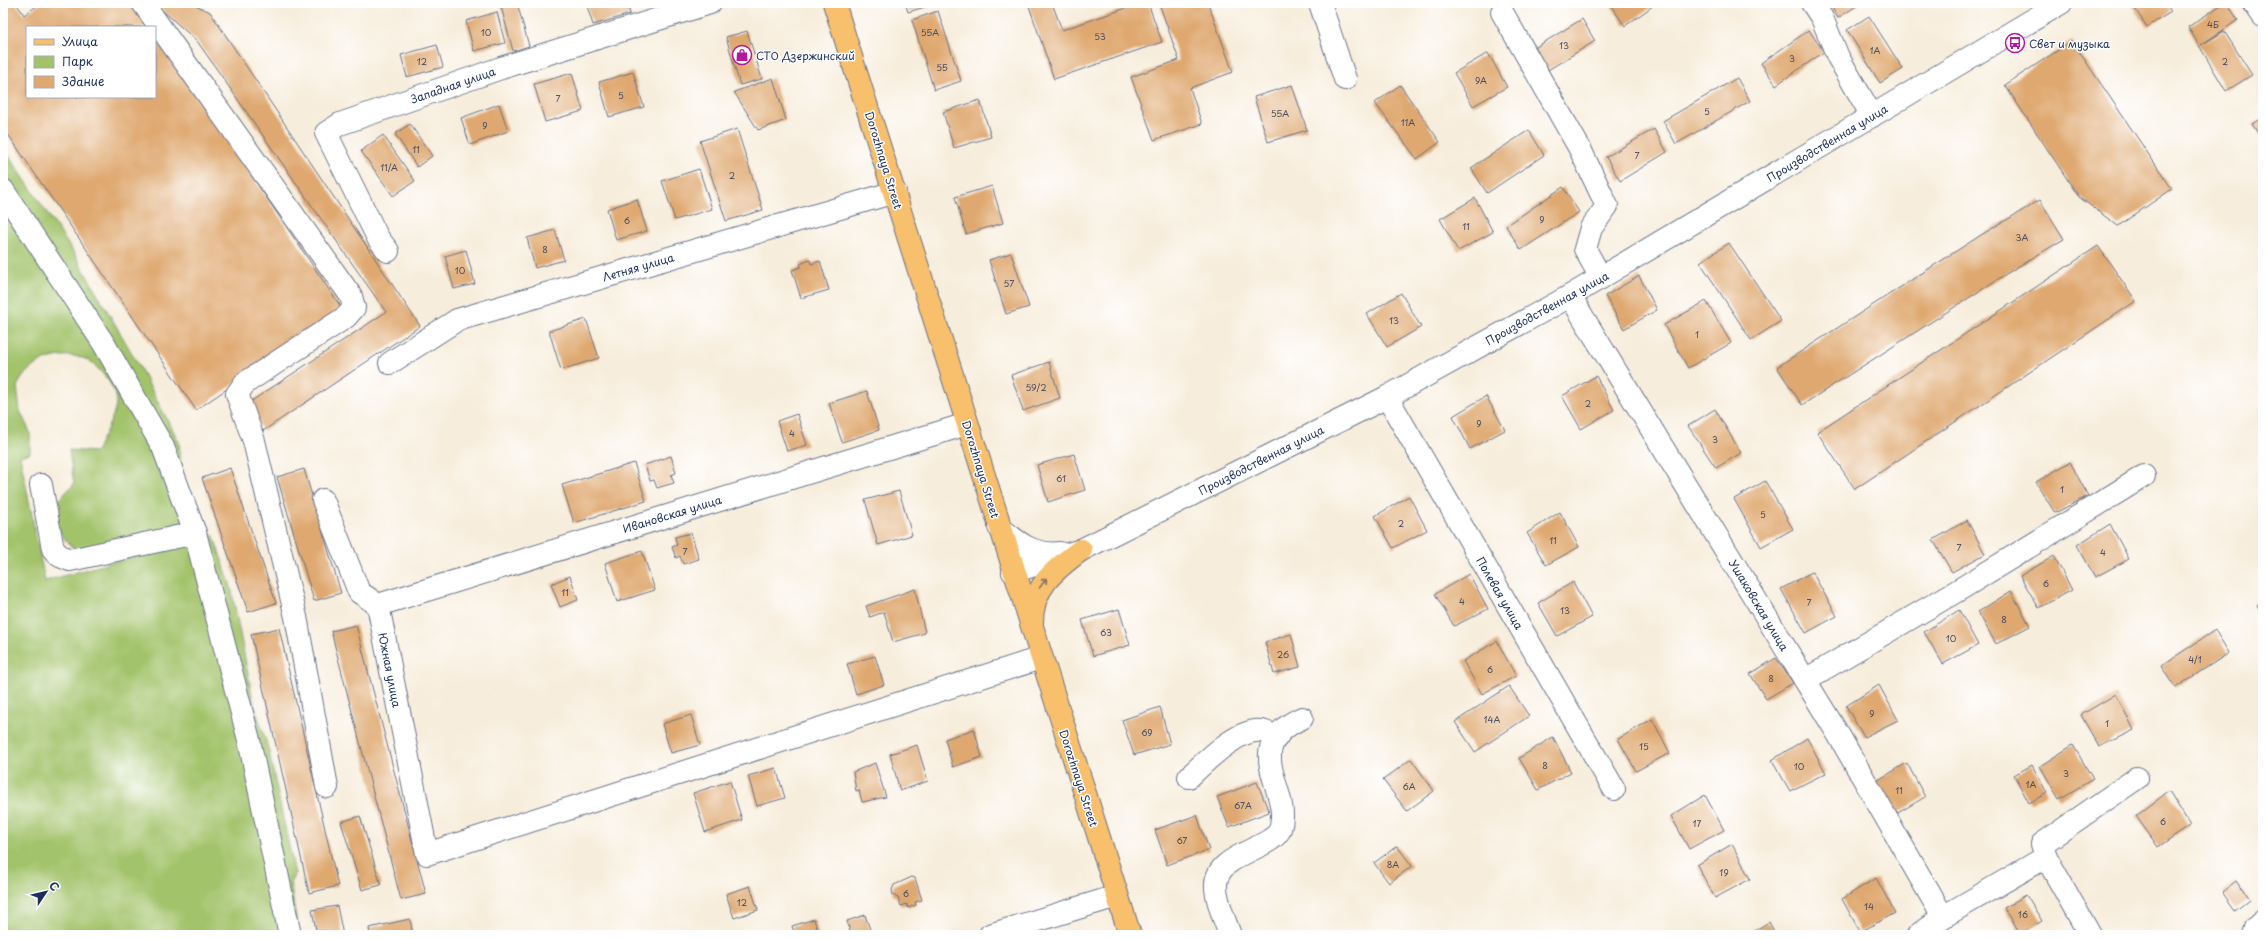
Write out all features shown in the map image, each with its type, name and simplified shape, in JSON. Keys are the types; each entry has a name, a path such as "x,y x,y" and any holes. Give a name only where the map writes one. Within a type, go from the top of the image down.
{"main road":[{"name":"Dorozhnaya Street","path":"834,3 895,192 1013,572 1130,935"},
{"path":"1033,634 1032,612 1037,592 1049,576 1081,550"}],"street":[{"path":"143,3 351,296 354,308 346,317 245,383 237,394 254,441 296,617 327,787"},
{"name":"Западная улица","path":"388,251 378,238 326,133 340,124 501,68 710,3"},
{"path":"1320,3 1345,79"},
{"path":"1812,3 1822,18 1838,57 1872,116"},
{"name":"Производственная улица","path":"1013,572 1081,550 1386,397 1601,278 2061,3"},
{"path":"2254,3 2263,16"},
{"path":"1502,12 1580,149 1607,206 1590,228 1585,249 1601,278"},
{"path":"3,190 132,389 163,447 195,533 249,740 290,935"},
{"name":"Летняя улица","path":"390,363 457,320 895,192"},
{"name":"Ушаковская улица","path":"1570,296 1805,680 1883,810 1943,917"},
{"name":"Полевая улица","path":"1386,397 1614,789"},
{"name":"Ивановская улица","path":"378,605 967,424"},
{"path":"1805,680 2002,564 2144,476"},
{"path":"41,485 53,549 60,556 70,560 195,533"},
{"path":"323,500 359,592 378,605"},
{"path":"999,527 1022,546 1036,552 1053,554 1081,550"},
{"name":"Южная улица","path":"378,605 427,854 1041,658"},
{"path":"1230,935 1215,887 1220,872 1232,860 1272,840 1279,832 1283,811 1270,768 1270,751 1277,737 1290,724 1302,718"},
{"path":"1189,777 1228,743 1253,732 1262,731 1277,737"},
{"path":"2090,935 2046,857 2042,844 2137,778"},
{"path":"1918,935 1943,917 2046,857"},
{"path":"990,935 1117,896"},
{"path":"2253,935 2255,928 2263,920"}],"green space":[{"path":"3,147 72,250 137,362 179,442 185,522 178,530 77,551 65,540 59,529 57,516 58,500 74,484 69,450 96,452 115,411 116,398 108,380 93,363 74,356 57,357 41,362 23,376 17,386 20,411 30,432 30,453 20,456 45,581 213,534 231,587 254,705 268,747 295,874 290,883 299,935 3,935"}],"building":[{"path":"8,3 16,3 24,15 41,3 134,3 149,26 26,26 26,98 156,98 156,35 343,310 196,410 3,127 3,7"},
{"path":"154,3 191,3 210,12 420,326 263,431 247,404 386,312 197,41"},
{"path":"500,3 517,3 529,46 513,51"},
{"path":"586,3 627,3 630,14 593,25"},
{"path":"905,3 932,3 932,5 908,12"},
{"path":"1028,3 1052,3 1062,30 1141,3 1148,3 1162,42 1054,79"},
{"path":"1159,3 1208,3 1233,72 1190,88 1202,124 1154,140 1131,77 1179,60"},
{"path":"1609,3 1657,3 1625,26"},
{"path":"1829,3 1861,3 1838,18"},
{"path":"2131,3 2166,3 2171,12 2147,27"},
{"path":"2224,3 2227,3 2238,20 2201,45 2224,31 2252,75 2226,91 2188,27"},
{"path":"938,11 961,81 934,90 912,20"},
{"path":"497,12 505,43 474,51 466,21"},
{"path":"1869,16 1903,69 1880,83 1847,30"},
{"path":"1582,19 1595,41 1548,70 1533,49"},
{"path":"1809,30 1824,52 1776,85 1761,63"},
{"path":"747,31 762,79 740,85 726,37"},
{"path":"2072,41 2172,189 2118,226 2079,197 2005,85"},
{"path":"437,45 443,67 407,77 401,55"},
{"path":"1488,53 1507,87 1473,106 1454,73"},
{"path":"633,72 644,107 609,117 599,82"},
{"path":"572,73 583,111 545,122 534,84"},
{"path":"773,78 786,120 758,130 734,92"},
{"path":"1737,78 1750,101 1676,144 1663,121"},
{"path":"1292,85 1307,130 1268,142 1254,97"},
{"path":"1400,85 1440,142 1417,159 1375,103"},
{"path":"980,100 991,137 954,148 943,112"},
{"path":"499,104 508,131 470,145 461,118"},
{"path":"2263,117 2263,141 2252,124"},
{"path":"410,124 432,156 417,167 395,134"},
{"path":"737,129 763,210 726,221 700,141"},
{"path":"1654,129 1667,152 1620,181 1606,157"},
{"path":"1529,130 1544,155 1487,193 1471,168"},
{"path":"383,135 415,181 393,196 361,151"},
{"path":"699,169 712,209 675,220 662,181"},
{"path":"992,186 1003,223 966,234 955,197"},
{"path":"1563,187 1579,212 1521,250 1506,226"},
{"path":"1475,198 1493,232 1458,251 1440,219"},
{"path":"637,199 647,231 616,240 607,209"},
{"path":"2040,200 2064,239 2006,274 1802,405 1777,367 1981,235"},
{"path":"555,230 564,260 535,268 527,238"},
{"path":"1729,243 1781,321 1751,340 1700,262"},
{"path":"2098,246 2136,301 1855,489 1817,432"},
{"path":"466,250 475,284 454,289 445,256"},
{"path":"1011,253 1029,307 1006,314 989,260"},
{"path":"810,260 811,264 820,261 829,290 801,298 792,270 801,267 800,264"},
{"path":"1639,276 1657,310 1624,329 1605,296"},
{"path":"1401,293 1421,327 1387,347 1367,314"},
{"path":"1706,301 1731,343 1688,368 1664,325"},
{"path":"586,319 599,358 561,370 549,331"},
{"path":"1049,362 1060,398 1023,411 1011,375"},
{"path":"1596,376 1614,410 1581,429 1562,396"},
{"path":"867,391 879,430 842,442 829,403"},
{"path":"1486,396 1505,430 1470,449 1453,416"},
{"path":"1715,409 1741,453 1716,468 1688,426"},
{"path":"797,414 807,445 787,451 777,421"},
{"path":"1074,454 1085,490 1048,502 1037,465"},
{"path":"671,456 676,473 671,475 674,483 657,488 654,480 650,481 645,465"},
{"path":"2070,462 2088,496 2055,513 2036,482"},
{"path":"634,463 646,501 574,523 562,485"},
{"path":"230,468 276,603 248,612 202,478"},
{"path":"304,469 341,593 314,601 277,477"},
{"path":"1765,481 1793,529 1761,547 1734,499"},
{"path":"899,491 912,535 878,545 865,500"},
{"path":"1409,496 1427,530 1393,548 1375,516"},
{"path":"1560,512 1579,547 1546,565 1527,533"},
{"path":"1967,520 1985,554 1952,572 1933,540"},
{"path":"2110,524 2129,559 2095,577 2077,545"},
{"path":"691,533 699,559 683,564 680,556 676,558 672,547 677,545 675,537"},
{"path":"642,551 655,590 617,602 605,563"},
{"path":"2054,556 2072,590 2039,608 2020,576"},
{"path":"1812,572 1837,616 1806,633 1781,589"},
{"path":"1469,574 1488,609 1454,626 1435,594"},
{"path":"570,576 578,600 560,607 551,584"},
{"path":"1573,582 1592,617 1557,636 1538,603"},
{"path":"915,589 925,633 893,642 884,612 870,617 866,606"},
{"path":"2011,591 2030,626 1996,644 1978,612"},
{"path":"2263,601 2263,615 2257,605"},
{"path":"1119,609 1130,645 1093,656 1082,620"},
{"path":"1959,610 1978,645 1943,664 1924,632"},
{"path":"356,625 426,894 401,900 331,631"},
{"path":"279,628 338,886 309,893 251,634"},
{"path":"2215,630 2229,653 2175,688 2161,666"},
{"path":"1291,634 1300,667 1274,674 1265,642"},
{"path":"1497,641 1516,676 1482,694 1463,661"},
{"path":"875,656 884,685 856,694 847,664"},
{"path":"1776,658 1793,683 1766,699 1750,674"},
{"path":"1879,685 1898,720 1864,737 1846,706"},
{"path":"1509,686 1529,716 1475,752 1455,722"},
{"path":"2116,694 2134,730 2099,747 2081,715"},
{"path":"1160,707 1170,744 1134,755 1122,720"},
{"path":"691,715 700,745 671,753 662,724"},
{"path":"1652,719 1670,753 1636,771 1618,739"},
{"path":"974,729 982,757 953,767 945,739"},
{"path":"1553,737 1571,772 1538,790 1519,758"},
{"path":"1807,738 1826,773 1790,791 1772,760"},
{"path":"917,745 928,781 900,791 890,754"},
{"path":"2073,745 2093,779 2059,799 2040,766"},
{"path":"1411,759 1434,791 1407,811 1383,780"},
{"path":"875,763 886,797 862,802 859,790 856,791 853,772"},
{"path":"1907,763 1925,797 1891,817 1873,783"},
{"path":"2032,765 2047,793 2029,803 2014,775"},
{"path":"776,768 785,798 757,806 748,776"},
{"path":"730,781 742,820 705,832 693,793"},
{"path":"1257,782 1269,812 1229,827 1217,797"},
{"path":"2169,791 2190,825 2158,847 2136,816"},
{"path":"1705,795 1724,830 1689,849 1671,816"},
{"path":"1197,815 1209,850 1167,865 1155,830"},
{"path":"360,816 381,885 362,890 341,822"},
{"path":"1732,844 1750,879 1715,898 1697,865"},
{"path":"1397,846 1412,866 1389,883 1374,863"},
{"path":"912,877 915,878 922,900 915,902 916,905 908,908 907,904 901,906 898,898 893,895 892,890 894,885"},
{"path":"1876,878 1895,913 1860,932 1842,899"},
{"path":"2236,881 2249,899 2235,910 2222,892"},
{"path":"750,886 758,910 734,918 726,894"},
{"path":"2026,895 2042,921 2020,934 2004,908"},
{"path":"337,906 343,935 317,935 312,910"},
{"path":"865,915 872,935 851,935 847,921"},
{"path":"410,919 413,935 370,935 369,928"},
{"path":"814,919 819,935 795,935 792,926"},
{"path":"1769,922 1776,935 1747,935"}],"place":[{"name":"Свет и музыка","path":"2015,43"},
{"name":"СТО Дзержинский","path":"742,55"}]}
